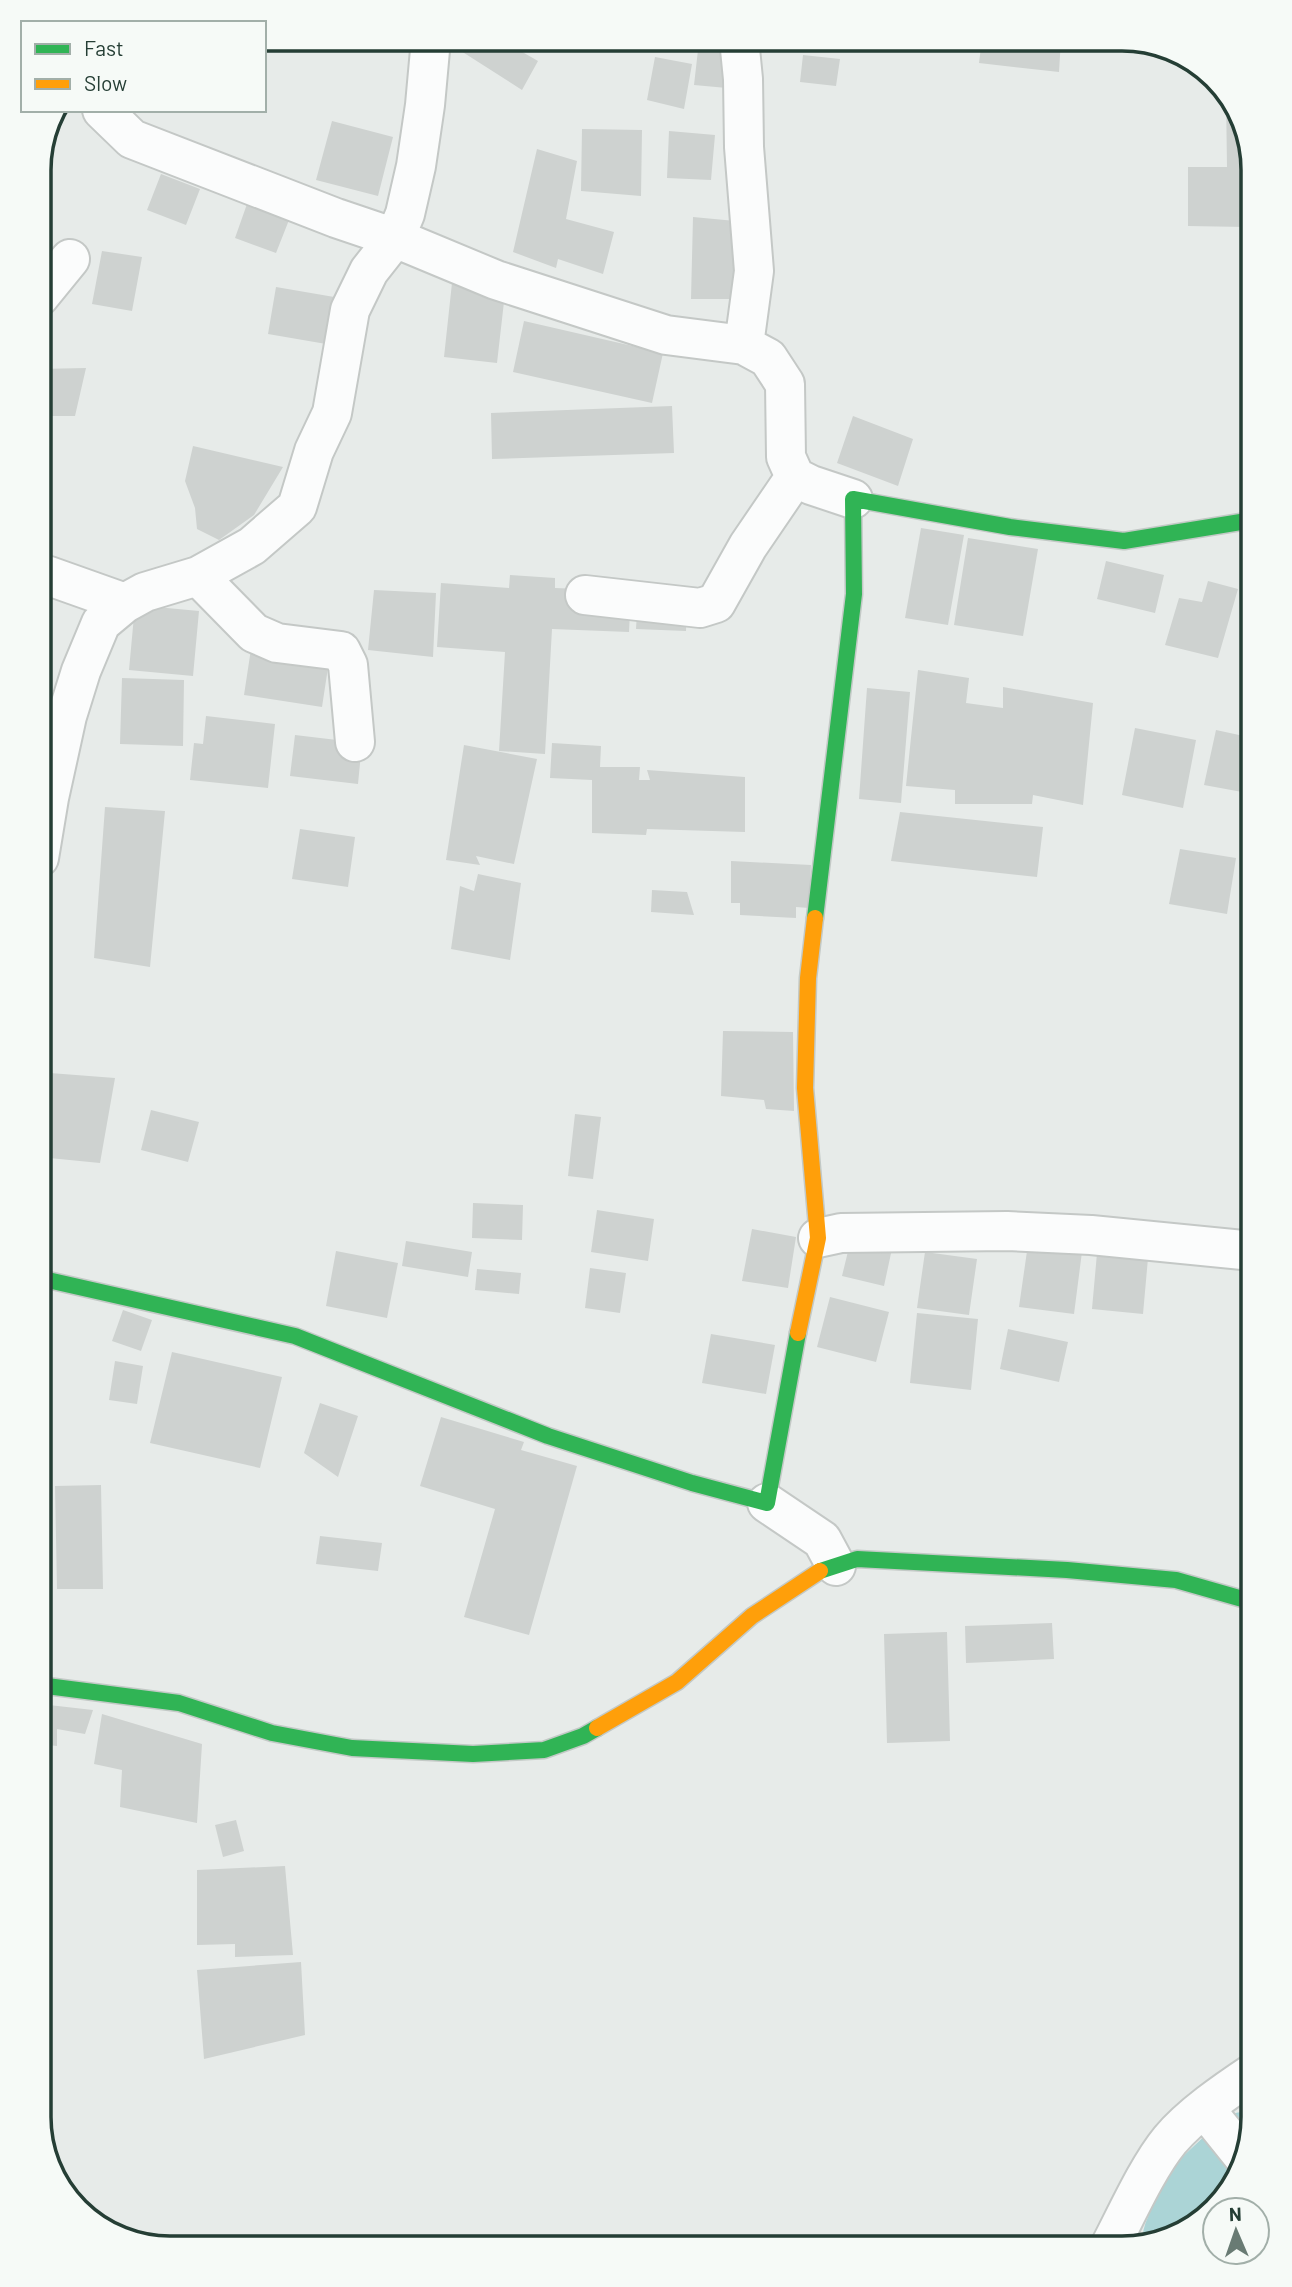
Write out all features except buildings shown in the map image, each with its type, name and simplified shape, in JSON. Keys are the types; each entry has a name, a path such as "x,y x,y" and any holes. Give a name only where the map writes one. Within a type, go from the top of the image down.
{"street":[{"path":"51,789 81,671 101,623 125,603 145,592 198,576 252,546 297,507 314,451 332,413 350,310 369,271 395,238 405,214 416,166 425,105 429,51"},
{"path":"740,51 744,147 754,271 744,345"},
{"path":"104,112 132,139 395,238 496,280 666,335 744,345 768,358 785,384 786,457 796,477 811,485 853,499 1010,527 1124,541 1241,522"},
{"path":"51,282 70,259"},
{"path":"585,595 700,607 716,603 748,546 796,477"},
{"path":"767,1503 788,1378 818,1238 805,1088 808,978 854,594 853,499"},
{"path":"198,576 254,633 277,643 341,652 348,665 355,742"},
{"path":"51,577 125,603"},
{"path":"818,1238 841,1233 1019,1232 1091,1235 1241,1250"},
{"path":"51,1281 295,1336 548,1436 692,1483 767,1503 822,1541 836,1566"},
{"path":"51,1687 179,1703 272,1733 352,1748 473,1754 544,1750 583,1736 677,1682 752,1616 821,1570 857,1559 1067,1570 1177,1580 1241,1598"},
{"path":"1116,2236 1140,2188 1170,2140 1207,2113 1221,2095 1241,2082"},
{"path":"1207,2113 1237,2149"}],"waterway":[{"path":"1185,2218 1195,2193 1234,2156"}],"traffic: fast":[{"path":"815,918 854,594 853,499 1010,527 1124,541 1241,522"},
{"path":"51,1281 295,1336 548,1436 692,1483 767,1503 798,1333"},
{"path":"820,1571 857,1559 1067,1570 1176,1580 1241,1599"},
{"path":"51,1687 179,1703 272,1733 352,1748 473,1754 544,1750 597,1728"}],"traffic: slow":[{"path":"798,1333 818,1238 805,1088 808,978 815,918"},
{"path":"597,1728 677,1682 752,1616 820,1571"}]}
